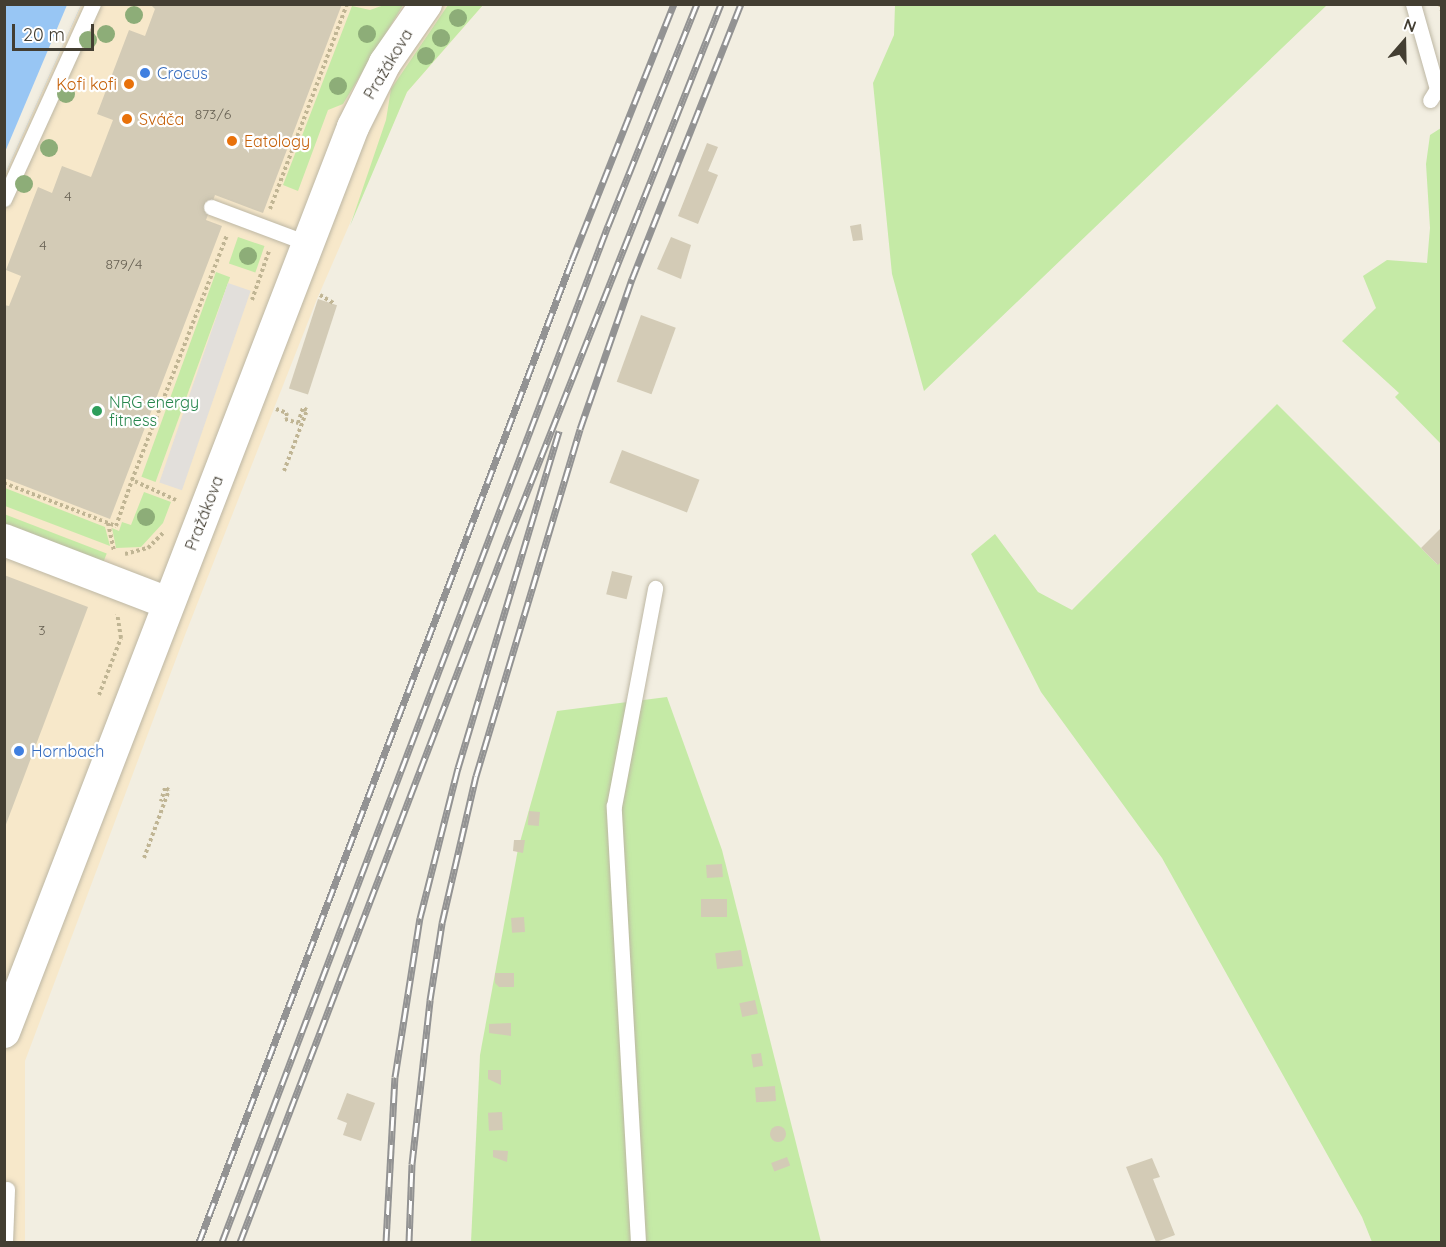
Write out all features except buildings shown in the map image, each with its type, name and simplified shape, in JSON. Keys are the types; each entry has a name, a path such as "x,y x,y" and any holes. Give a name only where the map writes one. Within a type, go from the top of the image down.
{"street":[{"name":"Pražákova","path":"4,1032 353,127 386,63 426,4"},
{"path":"4,540 168,603"}],"lane":[{"path":"4,199 93,4"},
{"path":"1413,4 1436,93"},
{"path":"211,207 307,243"},
{"path":"638,1242 614,806 655,588"},
{"path":"5,1242 7,1190"}],"path":[{"path":"263,226 347,4"},
{"path":"359,4 377,4"},
{"path":"1440,4 1442,11"},
{"path":"4,483 116,525 229,230 238,233"},
{"path":"251,302 270,252 265,243"},
{"path":"322,292 320,298 335,304"},
{"path":"277,409 287,413 285,418 298,423 303,408 307,410 285,471"},
{"path":"132,480 177,497 174,506"},
{"path":"108,523 114,552"},
{"path":"109,550 114,552 144,551 155,543 167,523"},
{"path":"96,704 121,638 115,605 110,598 116,583"},
{"path":"144,858 169,790 165,788 161,801"}],"shaded area":[{"path":"5,5 483,5 407,92 317,299 185,635 25,1061 25,1242 5,1242"},
{"path":"228,283 251,291 182,490 159,483"}],"green space":[{"path":"895,4 1327,5 924,391 892,274 873,83 894,35"},
{"path":"384,5 403,5 343,104 328,110 298,191 283,185 352,6 370,10"},
{"path":"448,5 483,5 407,92 350,226 386,120 391,89"},
{"path":"1441,128 1441,444 1395,397 1399,393 1342,341 1376,308 1363,276 1387,260 1427,263 1430,228 1426,164 1430,135"},
{"path":"238,237 264,246 255,273 229,263"},
{"path":"216,272 230,277 156,482 141,477"},
{"path":"1277,404 1437,564 1441,561 1441,1242 1372,1242 1362,1217 1162,858 1041,692 971,554 995,534 1038,592 1072,610"},
{"path":"5,488 105,527 110,546 5,506"},
{"path":"144,492 171,502 163,523 141,547 116,548 112,528 119,531 122,522 131,525"},
{"path":"4,514 107,553 103,562 4,524"},
{"path":"667,697 722,850 821,1242 471,1242 480,1055 518,849 557,711"}],"water":[{"path":"5,5 81,5 5,174"}],"pier":[{"path":"67,5 81,5 5,174 5,152"}],"railway":[{"path":"199,1242 572,260 674,4"},
{"path":"222,1242 608,226 697,4"},
{"path":"240,1242 510,535 721,4"},
{"path":"409,1242 412,1164 430,1000 442,923 476,776 580,429 632,279 741,4"},
{"path":"386,1242 395,1077 420,918 458,768 559,431"}],"place":[{"name":"Crocus","path":"145,73"},
{"name":"Kofi kofi","path":"129,84"},
{"name":"Sváča","path":"127,119"},
{"name":"Eatology","path":"232,141"},
{"name":"NRG energy fitness","path":"97,411"},
{"name":"Hornbach","path":"19,751"}]}
